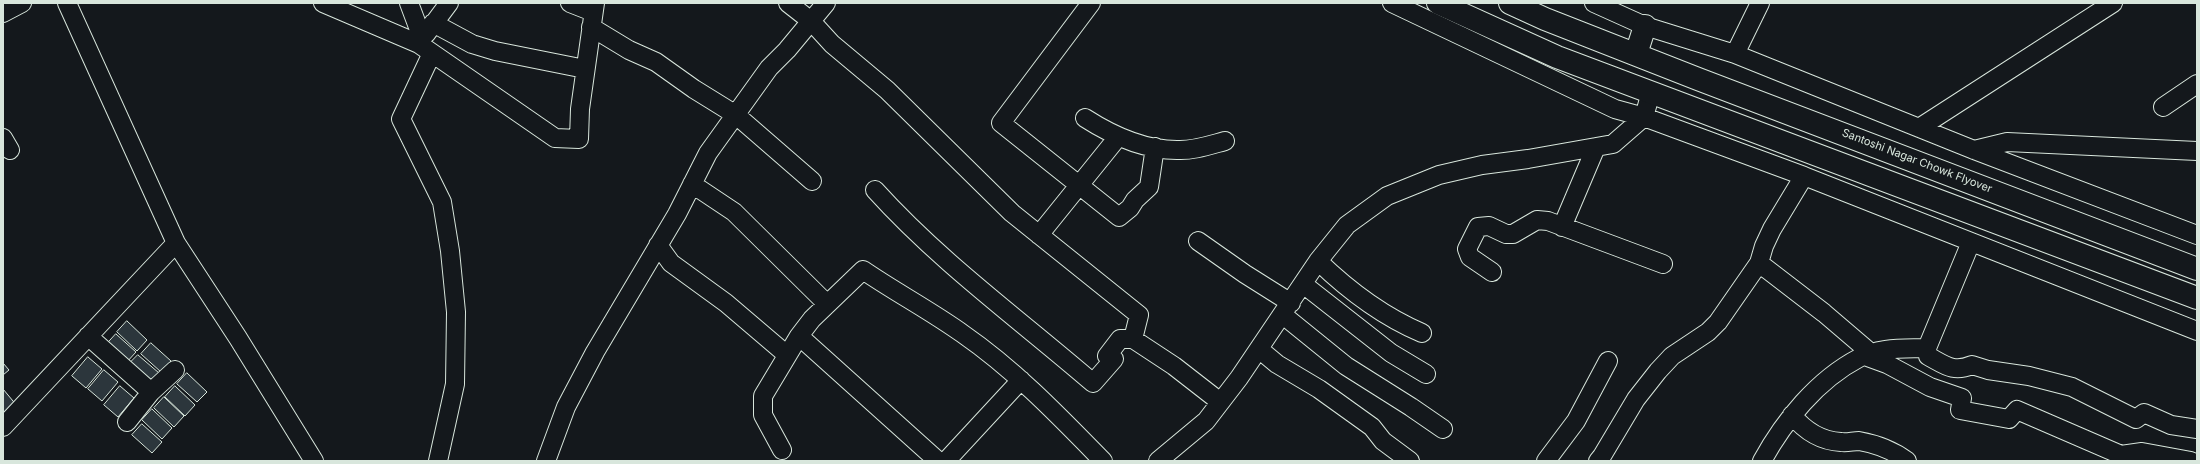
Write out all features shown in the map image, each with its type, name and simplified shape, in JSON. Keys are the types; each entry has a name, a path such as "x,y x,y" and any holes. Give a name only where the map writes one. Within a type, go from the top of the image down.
{"highway":[{"path":"1438,3 1557,57 2197,298"},
{"name":"Santoshi Nagar Chowk Flyover","path":"1510,3 1636,54 2197,269"},
{"path":"1636,54 1645,26"}],"street":[{"path":"3,13 22,3"},
{"path":"67,3 176,243 238,338 314,461"},
{"path":"409,3 418,28 427,39 555,138 578,139 585,69 593,14"},
{"path":"438,461 455,384 456,312 450,251 442,202 401,119 427,39 449,3"},
{"path":"570,3 593,14 629,50 656,62 694,89 736,115 812,181"},
{"path":"788,3 811,21 832,44 887,90 981,184 1039,235 1139,315 1133,340"},
{"path":"546,461 566,407 658,246 708,153 770,68 826,3"},
{"path":"1091,3 1001,123 1118,217 1130,208 1135,200 1149,187 1155,147"},
{"path":"1392,3 1615,109 1644,117 1804,176 2197,331"},
{"path":"1594,3 1645,26 1735,54 1974,150 2197,235"},
{"path":"1735,54 1760,3"},
{"path":"1919,128 2113,3"},
{"path":"326,4 427,39 472,44 495,51 585,69"},
{"path":"2163,107 2197,84"},
{"path":"1158,461 1206,421 1219,401 1239,378 1318,261 1347,225 1387,196 1439,175 1482,165 1613,144 1644,117 1651,92"},
{"path":"1085,118 1118,137 1140,145 1177,150 1225,141"},
{"path":"1039,235 1118,137"},
{"path":"1974,150 2007,142 2197,151"},
{"path":"1562,227 1596,147"},
{"path":"1598,461 1636,399 1658,370 1672,356 1708,332 1718,322 1759,263 1764,246 1772,229 1804,176"},
{"path":"692,184 734,212 827,304"},
{"path":"875,190 902,220 931,246 1093,382 1114,359 1107,356 1120,339 1133,340 1174,366 1219,401"},
{"path":"1492,272 1470,257 1467,249 1478,227 1489,226 1506,234 1513,234 1537,220 1548,221 1663,264"},
{"path":"1198,241 1245,274 1287,309 1346,366 1443,429"},
{"path":"1971,242 1927,348 1928,356 1950,368 1960,370 1972,365 2051,381 2072,388 2136,419 2144,413 2171,425 2197,429"},
{"path":"3,427 176,243"},
{"path":"658,246 671,263 726,303 787,355"},
{"path":"1318,261 1343,286 1366,302 1405,326 1422,333"},
{"path":"1759,263 1824,313 1868,355 1930,387 1962,398 1960,410 2009,419 2017,410 2121,455 2142,452 2191,461"},
{"path":"782,450 763,415 763,396 799,336 827,304 862,270 963,334 1021,380 1052,408 1103,461"},
{"path":"1303,284 1390,353 1426,374"},
{"path":"88,336 151,392"},
{"path":"799,336 938,461"},
{"path":"1762,461 1775,437 1792,415 1826,382 1854,362 1868,355 1889,349 1927,348"},
{"path":"1259,349 1277,364 1319,389 1372,427 1383,441 1410,461"},
{"path":"1546,461 1576,421 1608,361"},
{"path":"127,422 151,392 175,370"},
{"path":"946,461 1021,380"},
{"path":"1792,415 1803,428 1819,438 1841,442 1858,441 1881,447 1907,461"}],"building":[{"path":"127,321 147,340 137,351 117,332"},
{"path":"116,334 136,352 126,363 106,345"},
{"path":"151,343 171,361 161,372 141,354"},
{"path":"138,355 159,373 148,384 128,365"},
{"path":"88,357 102,369 86,388 72,376"},
{"path":"3,363 9,370 3,375"},
{"path":"104,370 118,382 102,401 88,389"},
{"path":"187,373 207,392 197,402 177,384"},
{"path":"120,386 134,398 118,417 104,405"},
{"path":"175,386 195,405 185,416 165,397"},
{"path":"3,389 18,407 3,414"},
{"path":"164,397 184,416 174,427 154,408"},
{"path":"152,409 172,428 162,439 142,420"},
{"path":"142,424 162,442 152,453 132,435"}]}
